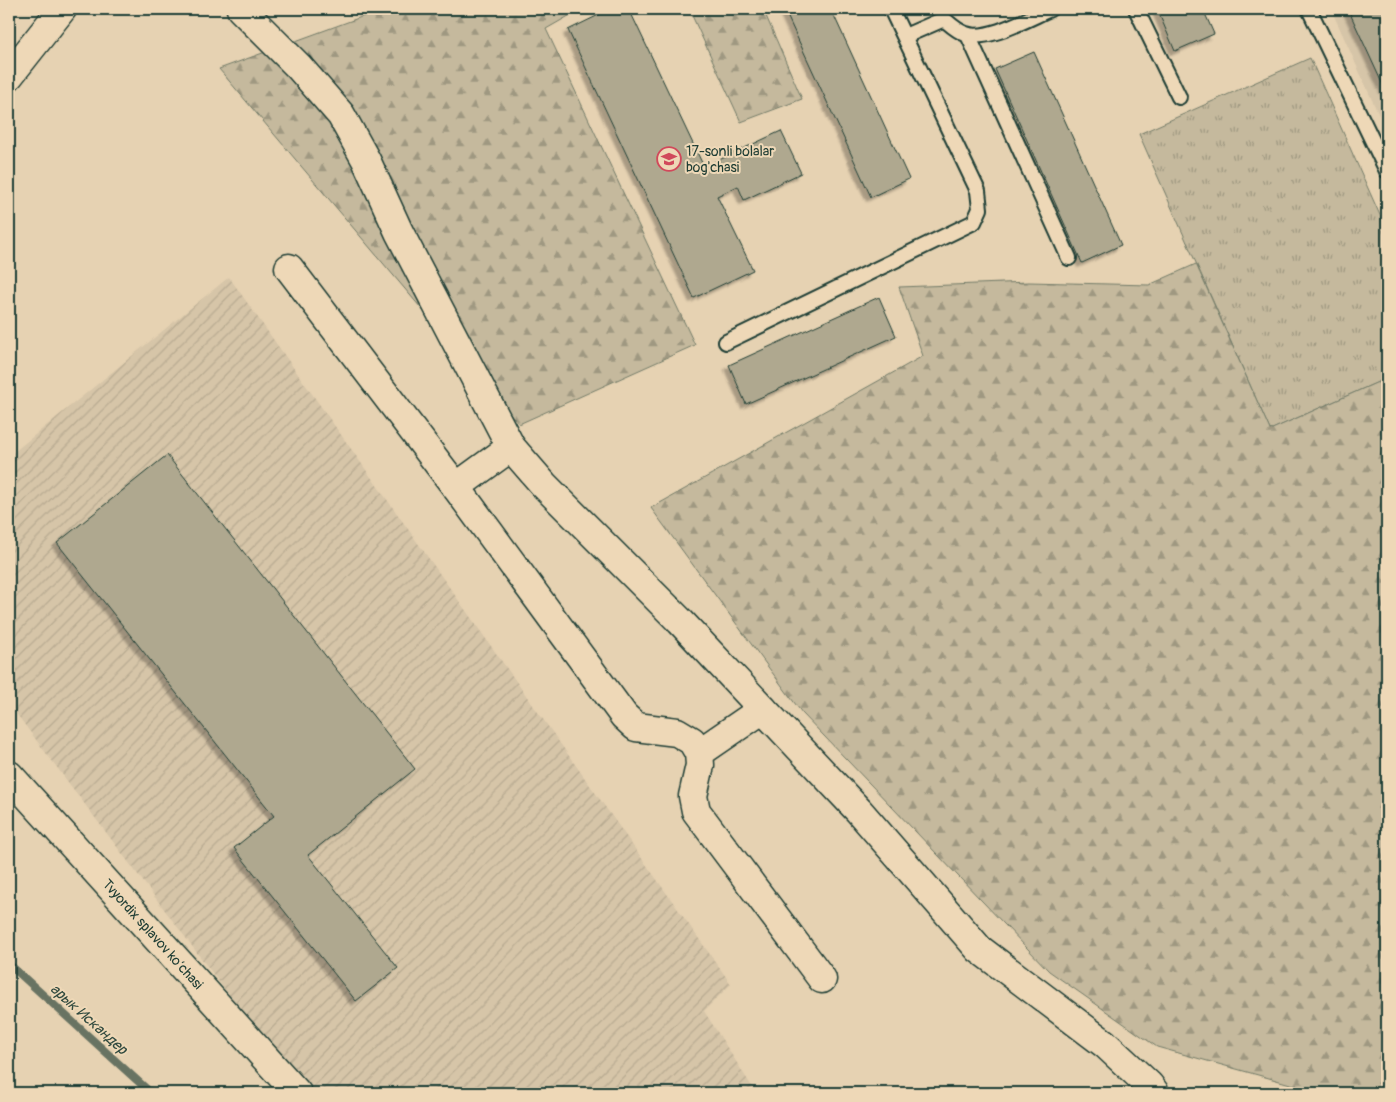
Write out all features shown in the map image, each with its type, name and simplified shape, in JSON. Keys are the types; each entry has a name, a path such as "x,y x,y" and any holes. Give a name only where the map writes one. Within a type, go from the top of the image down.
{"street":[{"path":"9,76 62,9"},
{"path":"242,9 299,67 341,115 366,160 403,241 512,447 544,485 680,621 763,709 858,811 979,949 1105,1044 1149,1085 1155,1093"},
{"path":"289,268 456,486 624,716 636,727 676,732 692,740 699,753 700,765 693,796 696,811 822,979"},
{"path":"456,486 512,447"},
{"path":"699,753 763,709"},
{"name":"Tvyordix splavov ko‘chasi","path":"9,776 298,1093"}],"lane":[{"path":"726,342 974,222 980,209 978,191 891,9"},
{"path":"904,36 942,14 954,29 968,35 983,36 1000,31 1050,9"},
{"path":"1136,9 1179,97"},
{"path":"1309,9 1387,171"},
{"path":"968,35 1069,258"}],"shaded area":[{"path":"1331,9 1387,9 1387,133"},
{"path":"229,277 731,984 704,1011 756,1093 303,1093 9,704 9,456"}],"green space":[{"path":"383,9 581,9 546,29 695,345 519,424 219,69"},
{"path":"689,9 763,9 802,99 741,122"},
{"path":"1310,58 1387,231 1387,378 1270,430 1139,134"},
{"path":"1196,264 1270,430 1387,378 1387,1093 1323,1093 1157,1047 1049,971 802,713 651,508 923,356 899,287 1029,282 1149,285"}],"building":[{"path":"611,9 629,9 704,167 781,131 801,173 744,200 738,186 717,196 753,270 694,298 568,30"},
{"path":"784,9 831,9 909,179 871,197"},
{"path":"1157,9 1203,9 1214,34 1175,51"},
{"path":"1348,9 1387,9 1387,94"},
{"path":"1034,52 1121,245 1082,263 995,69"},
{"path":"879,297 896,336 746,404 729,365"},
{"path":"167,455 415,769 308,855 398,968 356,1001 234,848 274,816 57,543"}],"waterway":[{"name":"арык Искандер","path":"9,964 151,1093"}],"place":[{"name":"17-sonli bolalar bog'chasi","path":"669,159"}]}
